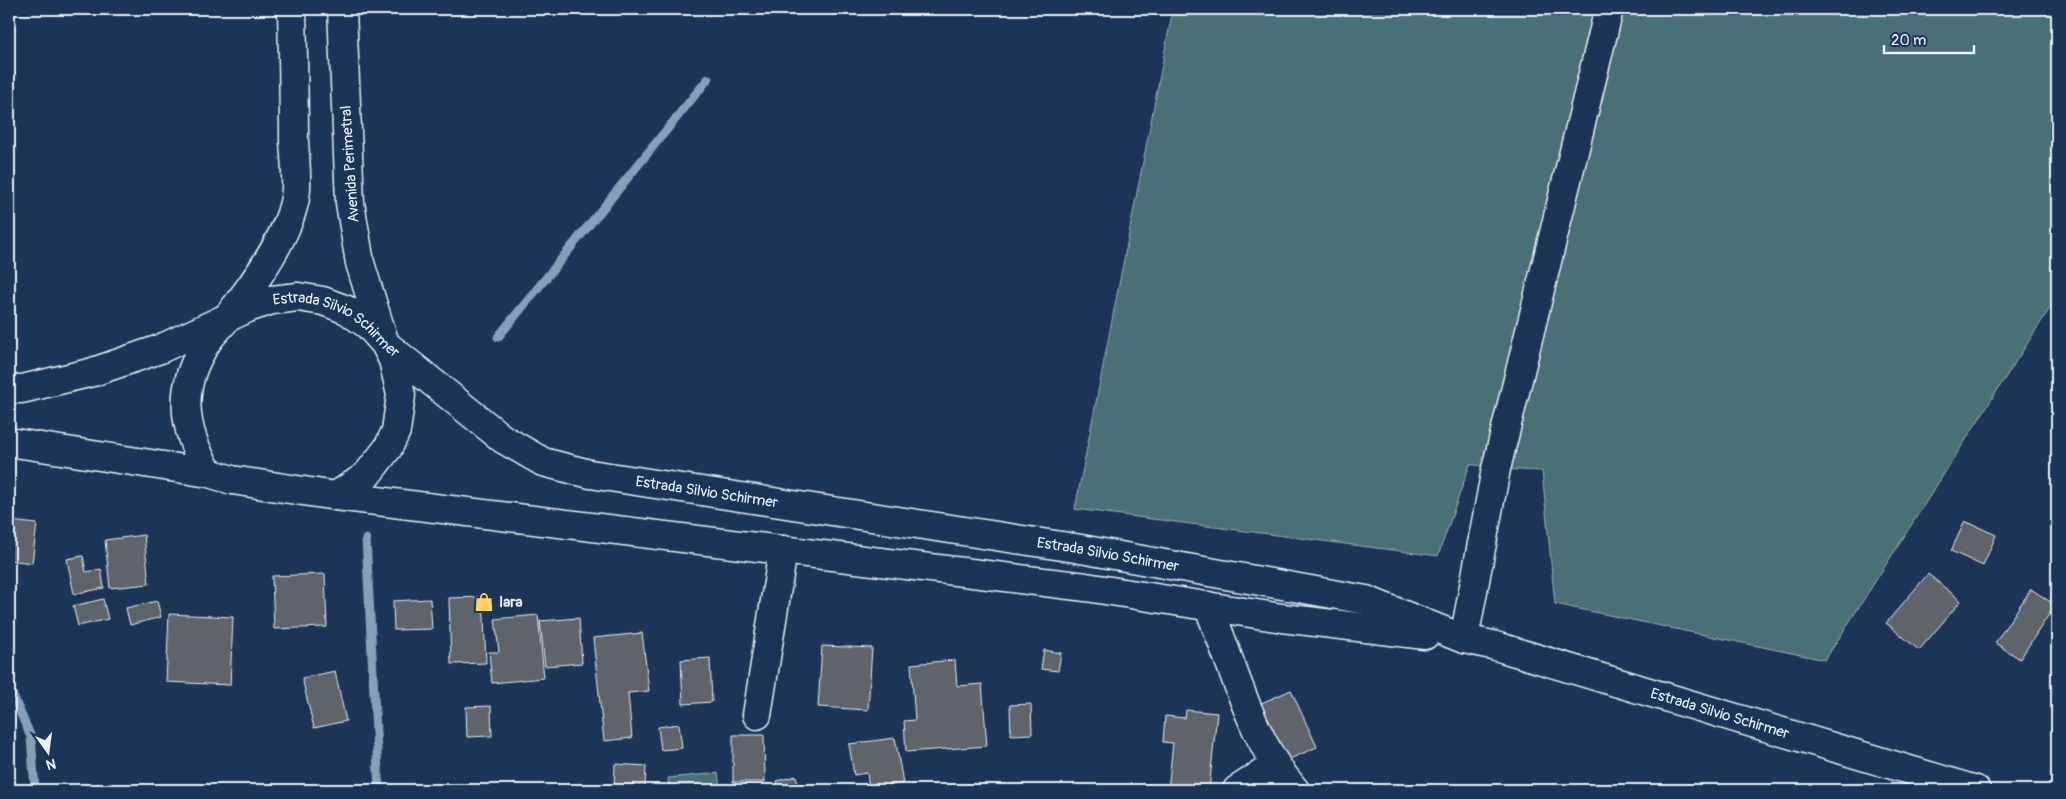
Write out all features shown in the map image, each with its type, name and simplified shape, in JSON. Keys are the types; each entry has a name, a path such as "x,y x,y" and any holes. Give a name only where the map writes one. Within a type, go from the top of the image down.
{"street":[{"path":"209,473 196,452 188,430 186,405 188,382 205,345 226,320 282,237 295,198 292,9"},
{"name":"Avenida Perimetral","path":"336,496 366,476 388,448 396,431 401,395 399,377 385,344 360,263 350,203 342,9"},
{"path":"1464,639 1496,469 1610,9"},
{"name":"Estrada Silvio Schirmer","path":"9,389 22,389 92,372 160,349 226,320 248,308 272,300 298,297 323,301 347,310 368,325 385,344 503,439 543,462 590,474 1075,548 1366,600 1464,639"},
{"name":"Estrada Silvio Schirmer","path":"9,442 209,473 232,480 336,496 1086,587 1282,618 1464,639 1492,645 1976,790"},
{"path":"757,715 782,550"},
{"path":"1208,606 1240,688 1274,766 1295,790"},
{"path":"1237,790 1274,766"}],"green space":[{"path":"1173,9 2057,9 2057,297 1825,660 1555,604 1542,471 1496,469 1470,464 1438,556 1075,509"},
{"path":"718,773 720,790 669,790 668,778"}],"building":[{"path":"10,521 37,524 32,563 9,560"},
{"path":"1965,521 1996,535 1983,566 1951,551"},
{"path":"144,535 149,584 110,588 105,540"},
{"path":"83,556 86,572 101,569 104,588 74,594 67,559"},
{"path":"325,574 327,627 274,629 272,576"},
{"path":"1928,574 1961,601 1919,650 1886,623"},
{"path":"2031,589 2055,605 2020,659 1995,643"},
{"path":"483,597 486,663 451,664 449,598"},
{"path":"103,599 108,619 78,626 73,606"},
{"path":"430,599 432,629 394,630 393,601"},
{"path":"157,601 161,617 130,625 126,608"},
{"path":"169,614 233,617 230,685 166,682"},
{"path":"538,615 544,678 492,683 489,652 499,652 495,619"},
{"path":"579,618 582,663 545,666 540,621"},
{"path":"642,633 649,691 628,693 632,738 604,741 593,638"},
{"path":"822,646 872,648 868,710 818,707"},
{"path":"1044,650 1061,653 1058,671 1041,669"},
{"path":"710,658 712,702 683,704 681,660"},
{"path":"955,660 957,686 982,684 987,746 906,752 904,721 915,720 911,664"},
{"path":"335,671 346,721 314,728 302,678"},
{"path":"1291,690 1317,747 1281,763 1255,706"},
{"path":"1031,704 1032,734 1011,735 1010,705"},
{"path":"491,706 492,736 467,737 466,707"},
{"path":"1186,710 1217,713 1209,790 1168,790 1173,743 1163,742 1165,716 1185,718"},
{"path":"679,724 682,748 661,750 658,727"},
{"path":"733,735 764,735 765,782 733,782"},
{"path":"895,738 903,783 869,789 867,773 854,775 849,744"},
{"path":"615,764 646,766 645,787 614,785"},
{"path":"796,776 800,790 780,790 777,781"}],"waterway":[{"path":"498,337 708,79"},
{"path":"366,539 379,790"},
{"path":"9,687 31,737 35,790"}],"place":[{"name":"Iara","path":"484,602"}]}
